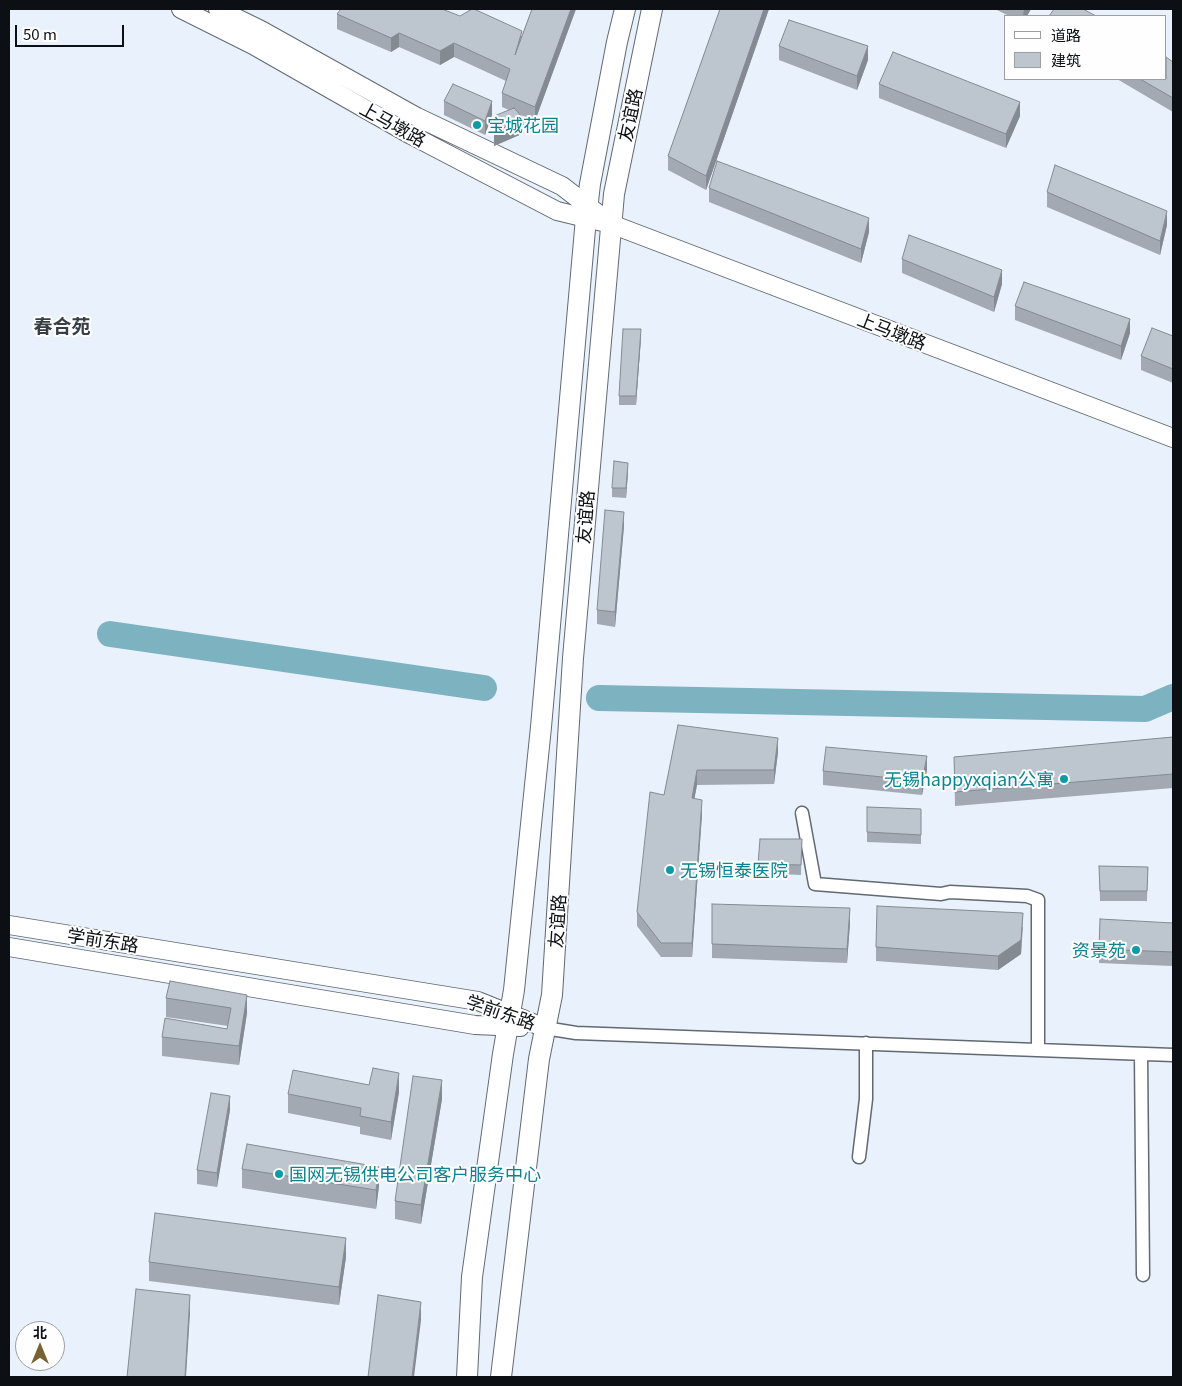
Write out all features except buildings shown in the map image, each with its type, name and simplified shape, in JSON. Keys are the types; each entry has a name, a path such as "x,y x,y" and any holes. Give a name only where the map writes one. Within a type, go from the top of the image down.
{"main road":[{"name":"友谊路","path":"466,1377 472,1277 514,990 590,184 625,9"},
{"name":"友谊路","path":"500,1377 539,1059 552,995 573,658 614,194 652,9"}],"street":[{"name":"上马墩路","path":"182,9 253,45 437,149 557,211 587,212"},
{"name":"上马墩路","path":"218,9 260,30 417,117 562,186 587,212 612,224 1173,438"},
{"path":"802,813 815,884 941,894 950,892 1027,896 1038,900 1038,1050"},
{"name":"学前东路","path":"9,925 478,1001 509,1020 546,1028"},
{"name":"学前东路","path":"9,947 475,1025 509,1020"},
{"path":"546,1028 576,1033 1173,1055"},
{"path":"859,1157 866,1099 866,1043"},
{"path":"1141,1054 1143,1275"}],"waterway":[{"path":"110,634 484,688"},
{"path":"599,698 1145,709 1173,697"}],"place":[{"name":"宝城花园","path":"477,125"},
{"name":"无锡happyxqian公寓","path":"1064,779"},
{"name":"无锡恒泰医院","path":"670,870"},
{"name":"资景苑","path":"1136,950"},
{"name":"国网无锡供电公司客户服务中心","path":"279,1174"}],"district":[{"name":"春合苑","path":"62,326"}]}
